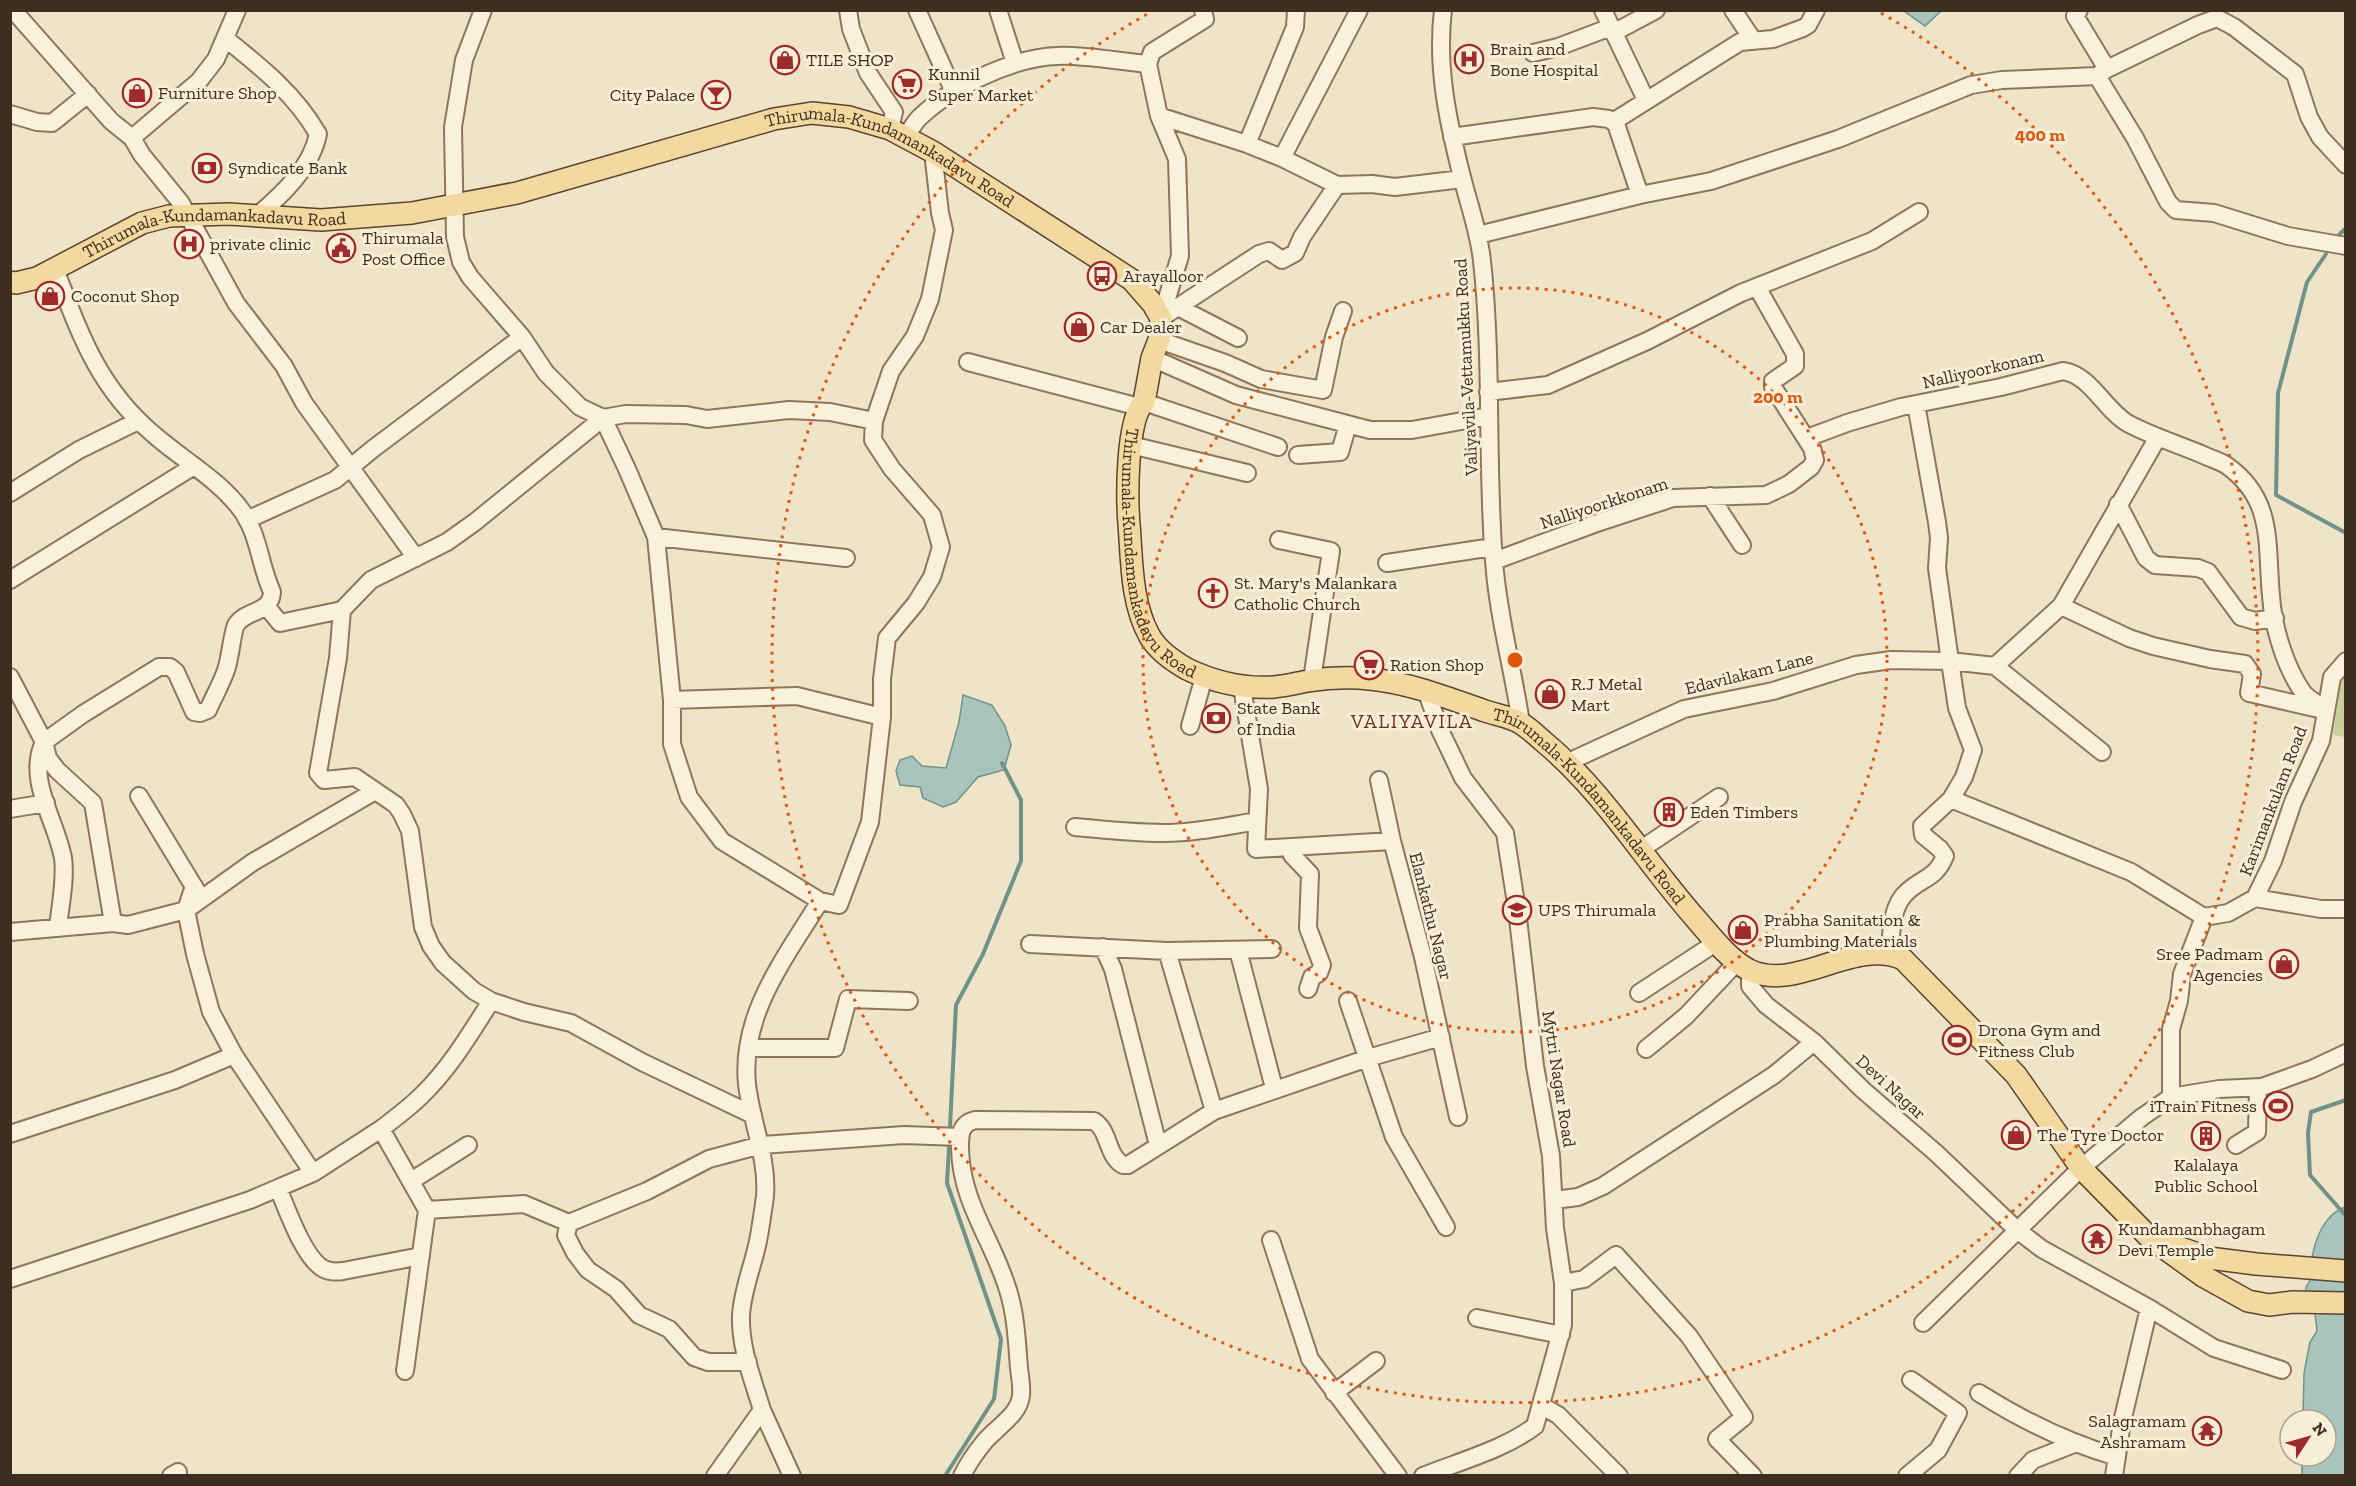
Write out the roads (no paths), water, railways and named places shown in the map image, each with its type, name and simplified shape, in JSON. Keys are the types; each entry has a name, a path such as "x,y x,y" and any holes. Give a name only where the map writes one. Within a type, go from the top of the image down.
{"main road":[{"name":"Thirumala-Kundamankadavu Road","path":"10,282 16,283 37,278 142,223 169,216 258,215 321,220 412,213 517,193 774,119 812,113 849,117 898,133 933,152 1132,280 1153,304 1169,313 1156,349 1131,445 1127,501 1136,594 1143,623 1150,639 1162,651 1177,663 1204,677 1242,687 1276,687 1311,680 1370,679 1426,690 1521,723 1568,762 1717,942 1743,966"},
{"path":"1743,966 1768,975 1787,974 1869,953 1890,953 1903,959 2016,1075 2081,1168 2149,1237 2203,1276 2248,1301 2269,1305 2293,1302 2346,1303"},
{"path":"2149,1237 2209,1258 2346,1271"}],"street":[{"path":"132,138 199,81 216,59 237,10"},
{"path":"483,10 464,60 453,127 455,237 460,261 470,277 522,337 546,373 580,407 603,418 627,469 656,537 672,700 672,744 689,797 722,841 820,901 839,905 870,822 882,717 882,679 887,638 916,603 932,577 941,547 932,515 892,469 873,440 874,421 891,371 915,336 930,299 944,230 933,152"},
{"path":"848,10 851,29 868,73 894,112 898,133 954,92 1000,68 1015,63 1056,56 1148,64"},
{"path":"917,10 954,92"},
{"path":"1169,313 1180,256 1177,159 1159,116 1148,64 1152,52 1205,19 1203,10"},
{"path":"1247,144 1295,27 1296,10"},
{"path":"1282,158 1359,10"},
{"name":"Valiyavila-Vettamukku Road","path":"1443,10 1441,66 1452,136 1478,236 1487,310 1494,554 1502,628 1521,723"},
{"path":"1603,10 1646,100"},
{"path":"1533,53 1612,30 1656,10"},
{"path":"1733,10 1753,40"},
{"path":"1616,124 1619,118 1646,100 1740,42 1782,36 1812,18 1798,10"},
{"path":"12,11 111,121 132,138 142,155 189,214 236,303 284,366 304,403 416,558"},
{"path":"1000,11 1015,63"},
{"path":"2071,12 2168,202 2176,210 2214,213 2288,236 2346,246"},
{"path":"1478,236 1640,195 1711,181 1838,139 1971,86 2002,80 2102,73 2215,14 2295,74 2309,117 2320,137 2346,165"},
{"path":"226,39 278,82 293,98 318,134 316,147 283,194 258,215"},
{"path":"10,114 37,122 52,123 88,94"},
{"path":"1159,116 1247,144 1337,185 1372,184 1395,187 1462,179"},
{"path":"1452,136 1593,117 1609,119 1616,124 1640,195"},
{"path":"1169,313 1259,254 1269,251 1282,260 1290,258 1337,185"},
{"path":"1488,392 1548,385 1647,341 1758,287 1872,241 1919,212"},
{"path":"56,269 90,357 115,395 138,421 225,492 247,520 272,592 272,599 267,607 243,617 233,630 233,642 226,670 208,710 200,713 194,712 176,672 170,667 159,667 83,714 44,742 39,751 38,778 57,834 63,861 58,928"},
{"path":"1758,287 1796,359 1795,366 1773,381 1773,387 1807,438"},
{"path":"1156,349 1225,363 1261,379 1323,390 1334,337 1343,311"},
{"path":"1169,313 1238,338"},
{"path":"247,520 335,480 349,467 522,337"},
{"path":"1156,349 1236,395 1370,430 1412,430 1489,416"},
{"path":"968,362 1142,404 1278,447"},
{"name":"Nalliyoorkonam","path":"1807,438 1847,423 1916,404 2001,387 2063,371 2082,378 2119,417 2224,464 2245,482 2254,494 2266,521 2271,598 2283,649 2302,693 2326,711"},
{"path":"1890,953 1892,922 1905,893 1936,872 1945,856 1923,835 1922,826 1951,799 1964,777 1973,750 1957,708 1937,568 1939,538 1937,522 1916,404"},
{"path":"267,607 280,624 342,610 371,580 447,542 475,522 603,418 626,414 686,415 707,419 789,410 830,412 874,421"},
{"path":"10,493 79,450 138,421"},
{"path":"1298,455 1340,452 1348,424"},
{"path":"2102,752 1995,666 2061,606 2158,436"},
{"name":"Nalliyoorkkonam","path":"1387,563 1494,554 1673,498 1766,495 1789,484 1811,467 1815,460 1807,438"},
{"path":"1131,445 1247,473"},
{"path":"10,580 194,466"},
{"path":"1710,496 1742,545"},
{"path":"2118,504 2146,558 2155,565 2198,568 2208,572 2241,617 2255,621 2275,618"},
{"path":"656,537 846,558"},
{"path":"1279,540 1331,551 1311,680"},
{"path":"2061,606 2130,638 2153,646 2246,664 2252,674 2249,693 2326,711"},
{"path":"342,610 338,658 318,773 324,780 355,777 396,805 410,831 423,927 431,946 443,963 474,991 491,1001 524,1012 571,1023 642,1062 753,1115"},
{"name":"Edavilakam Lane","path":"1568,762 1684,708 1773,692 1856,665 1891,660 1950,661 1995,666"},
{"name":"Karimankulam Road","path":"2204,917 2228,914 2255,898 2273,861 2293,802 2320,741 2332,677 2346,661"},
{"path":"10,677 44,742 48,758 57,771 93,803 113,923"},
{"path":"1190,726 1204,677"},
{"name":"Elankathu Nagar","path":"1242,687 1259,789 1256,849 1392,841 1423,957 1458,1117"},
{"name":"Mytri Nagar Road","path":"1424,1475 1476,1456 1526,1433 1535,1426 1563,1325 1563,1283 1555,1228 1551,1156 1535,1066 1517,910 1505,833 1463,778 1440,730 1426,690"},
{"path":"672,700 797,696 882,717"},
{"path":"1379,780 1392,841"},
{"path":"10,932 113,923 128,925 186,910 198,893 375,791"},
{"path":"139,796 198,893"},
{"path":"1640,850 1719,797"},
{"path":"1951,799 2131,872 2204,917 2182,974 2179,1001 2171,1029 2171,1097"},
{"path":"10,809 46,803"},
{"path":"1076,827 1119,832 1165,833 1203,830 1257,821"},
{"path":"1293,848 1292,855 1310,874 1308,928 1322,965 1319,973 1312,977 1308,989"},
{"path":"2255,898 2321,909 2346,909"},
{"path":"792,1476 762,1410 744,1346 741,1316 758,1242 765,1194 761,1145 747,1082 748,1048 754,1017 766,988 820,901"},
{"path":"186,910 211,1012 234,1055 313,1173"},
{"path":"1639,993 1717,942"},
{"path":"1030,944 1167,951 1272,949"},
{"path":"1103,947 1113,969 1158,1145"},
{"path":"1238,950 1274,1088"},
{"path":"1167,951 1214,1111"},
{"path":"1646,1049 1743,966"},
{"name":"Devi Nagar","path":"1743,966 1750,986 1766,1005 1814,1042 1863,1090 1936,1153 2017,1230 2042,1249 2149,1308 2214,1348 2282,1370"},
{"path":"748,1048 836,1048 848,999 909,1001"},
{"path":"1348,1000 1394,1137 1446,1227"},
{"path":"10,1279 250,1200 313,1173 381,1129 421,1097 459,1051 491,1001"},
{"path":"962,1476 970,1460 985,1441 1019,1404 1021,1395 1017,1341 1008,1291 977,1220 960,1170 960,1137 962,1127 967,1122 975,1120 1094,1121 1099,1124 1113,1157 1124,1165 1133,1162 1214,1111 1274,1088 1441,1037"},
{"path":"1554,1200 1578,1197 1603,1186 1774,1075 1814,1042"},
{"path":"1923,1323 2081,1168 2142,1117 2171,1097 2219,1089 2258,1087 2312,1069 2346,1053"},
{"path":"10,1134 175,1080 234,1055"},
{"path":"2236,1145 2257,1132 2258,1087"},
{"path":"381,1129 427,1210 405,1371"},
{"path":"427,1210 524,1204 569,1223 648,1191 709,1159 761,1145 904,1135 960,1137"},
{"path":"411,1181 468,1145"},
{"path":"278,1188 303,1244 317,1264 324,1269 343,1271 421,1256"},
{"path":"569,1223 566,1235 574,1253 588,1270 616,1289 639,1315 669,1329 699,1360 748,1362"},
{"path":"1271,1240 1310,1359 1398,1476"},
{"path":"1563,1283 1584,1279 1616,1255 1689,1336 1744,1417 1717,1439 1741,1461 1753,1476"},
{"path":"2114,1476 2122,1422 2149,1308"},
{"path":"1477,1318 1561,1335"},
{"path":"1334,1393 1376,1361"},
{"path":"1907,1476 1938,1450 1958,1413 1911,1380"},
{"path":"1979,1393 2007,1411 2074,1444 2117,1457"},
{"path":"1542,1406 1558,1415 1619,1476"},
{"path":"715,1476 762,1410"},
{"path":"2018,1476 2033,1460 2074,1444"}],"water":[{"path":"1904,11 1941,11 1925,26"},
{"path":"963,695 992,705 1005,726 1011,745 1004,770 978,777 956,802 943,807 923,798 920,787 900,785 896,771 900,760 912,756 922,766 946,768 959,722"},
{"path":"2345,1207 2345,1475 2302,1476 2302,1468 2338,1468 2338,1408 2303,1408 2304,1373 2310,1342 2317,1331 2314,1304 2306,1294 2306,1287 2318,1235 2338,1210"}],"waterway":[{"path":"2338,236 2346,228"},
{"path":"2326,254 2307,282 2278,393 2276,495 2346,533"},
{"path":"950,1127 956,1005 983,954 1021,861 1021,800 1002,763"},
{"path":"2346,1100 2311,1112 2308,1133 2310,1175 2346,1216"},
{"path":"945,1476 994,1399 1001,1339 947,1183 949,1147"}],"place":[{"name":"Brain and Bone Hospital","path":"1469,59"},
{"name":"TILE SHOP","path":"785,60"},
{"name":"Kunnil Super Market","path":"907,84"},
{"name":"Furniture Shop","path":"137,93"},
{"name":"City Palace","path":"716,95"},
{"name":"Syndicate Bank","path":"207,168"},
{"name":"private clinic","path":"189,244"},
{"name":"Thirumala Post Office","path":"341,248"},
{"name":"Arayalloor","path":"1102,276"},
{"name":"Coconut Shop","path":"50,296"},
{"name":"Car Dealer","path":"1079,327"},
{"name":"St. Mary's Malankara Catholic Church","path":"1213,593"},
{"name":"Ration Shop","path":"1369,665"},
{"name":"R.J Metal Mart","path":"1550,694"},
{"name":"State Bank of India","path":"1216,718"},
{"name":"Eden Timbers","path":"1669,812"},
{"name":"UPS Thirumala","path":"1517,910"},
{"name":"Prabha Sanitation & Plumbing Materials","path":"1743,930"},
{"name":"Sree Padmam Agencies","path":"2284,964"},
{"name":"Drona Gym and Fitness Club","path":"1957,1040"},
{"name":"iTrain Fitness","path":"2278,1106"},
{"name":"The Tyre Doctor","path":"2016,1135"},
{"name":"Kalalaya Public School","path":"2206,1136"},
{"name":"Kundamanbhagam Devi Temple","path":"2097,1239"},
{"name":"Salagramam Ashramam","path":"2207,1431"}],"district":[{"name":"VALIYAVILA","path":"1412,721"}]}
